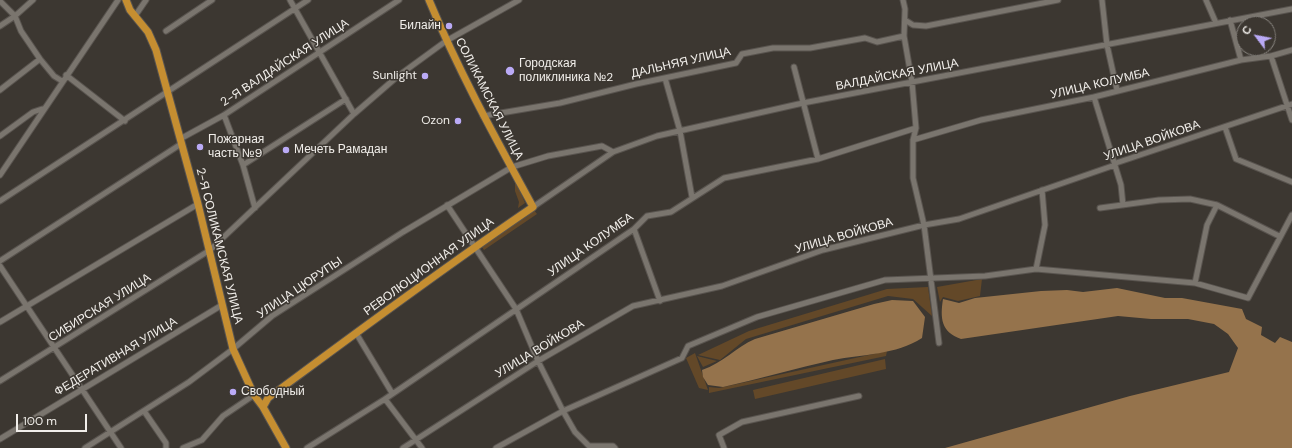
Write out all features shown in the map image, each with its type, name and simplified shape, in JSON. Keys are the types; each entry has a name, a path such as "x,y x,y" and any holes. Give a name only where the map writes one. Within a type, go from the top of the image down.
{"main road":[{"name":"2-Я СОЛИКАМСКАЯ УЛИЦА","path":"126,0 135,16 148,32 156,50 210,250 233,349 254,395 263,407 286,448"},
{"name":"СОЛИКАМСКАЯ УЛИЦА","path":"429,0 446,41 483,116 534,207"},
{"name":"РЕВОЛЮЦИОННАЯ УЛИЦА","path":"263,407 268,398 356,333 476,246 534,207"}],"street":[{"path":"0,26 15,16 33,0"},
{"path":"0,174 42,109 118,0"},
{"path":"135,16 146,0"},
{"path":"166,32 212,0"},
{"path":"290,0 354,114"},
{"path":"0,201 125,121 308,0"},
{"name":"2-Я ВАЛДАЙСКАЯ УЛИЦА","path":"0,261 399,0"},
{"name":"СИБИРСКАЯ УЛИЦА","path":"0,381 210,250 354,114 398,76 446,41 519,0"},
{"path":"903,0 906,9 904,36 912,82 916,128 913,140 913,178 924,225 939,343"},
{"path":"905,20 913,25 926,26 1058,0"},
{"path":"1102,0 1107,45 1117,90"},
{"path":"1206,0 1216,23"},
{"path":"0,1 15,16 21,31 40,59 54,76 62,81"},
{"name":"ВАЛДАЙСКАЯ УЛИЦА","path":"613,152 657,136 803,103 1292,9"},
{"path":"1230,20 1241,60"},
{"name":"ДАЛЬНЯЯ УЛИЦА","path":"483,116 560,103 736,63 742,54 773,48 810,48 865,38 877,42 904,36"},
{"name":"УЛИЦА КОЛУМБА","path":"1276,55 1292,50"},
{"path":"1271,56 1290,105 1292,120"},
{"name":"УЛИЦА КОЛУМБА","path":"913,140 981,120 1094,97 1241,60 1271,56"},
{"path":"0,90 40,59"},
{"path":"794,67 818,159"},
{"path":"66,75 125,121"},
{"path":"665,78 680,131 692,198"},
{"path":"1094,97 1115,165 1123,205"},
{"path":"243,165 346,99"},
{"name":"УЛИЦА ВОЙКОВА","path":"403,448 538,361 633,306 722,286 823,250 924,225 959,219 1115,165 1116,163 1290,105"},
{"path":"0,136 33,112 42,109"},
{"path":"224,115 243,165 255,208"},
{"path":"1225,126 1236,159 1292,182"},
{"name":"УЛИЦА КОЛУМБА","path":"307,448 386,399 392,393 634,229 647,216 671,212 724,178 818,159 916,128"},
{"path":"512,167 548,156 602,146 613,152"},
{"name":"РЕВОЛЮЦИОННАЯ УЛИЦА","path":"534,207 613,152"},
{"name":"УЛИЦА ЦЮРУПЫ","path":"85,448 189,382 233,349 272,316 403,232 512,167"},
{"path":"1036,269 1045,225 1042,190"},
{"path":"1100,208 1159,200 1190,199 1217,205 1280,236"},
{"path":"0,322 198,204"},
{"path":"447,205 476,246 516,309 538,361 575,432 589,446 613,446 615,448"},
{"path":"1195,283 1206,225 1217,205"},
{"path":"496,448 563,411 682,358 688,346 757,317 885,280 931,279 1036,269 1195,283 1248,298 1292,215"},
{"path":"634,229 660,301"},
{"path":"0,266 121,448"},
{"name":"ФЕДЕРАТИВНАЯ УЛИЦА","path":"0,439 222,305"},
{"path":"356,333 392,393"},
{"path":"183,448 202,440 223,416 254,395"},
{"path":"724,448 719,434 742,422 859,396"},
{"path":"386,399 414,440 422,448"},
{"path":"144,411 166,443 166,448"}],"shaded area":[{"path":"515,179 525,203 518,208 519,202 515,191"},
{"path":"534,210 537,214 484,250 482,247"},
{"path":"982,279 980,296 958,301 943,297 940,302 937,287"},
{"path":"928,287 932,316 913,299 888,296 746,339 720,360 698,355 749,331 887,289"},
{"path":"1117,288 1165,298 1182,298 1242,309 1246,319 1262,327 1261,335 1275,343 1280,337 1292,342 1292,448 945,448 1130,396 1229,372 1238,348 1228,334 1214,324 1188,319 1151,319 1118,316 961,339 949,332 943,324 943,299 959,303 975,298 1041,291 1067,290 1083,292"},
{"path":"892,300 913,301 925,317 922,338 912,344 890,351 833,360 723,387 708,385 703,377 702,370 710,367 755,339"},
{"path":"887,351 886,356 709,393 709,387 719,388"},
{"path":"695,353 708,390 699,388 686,358"},
{"path":"697,356 717,361 703,367"},
{"path":"885,359 886,369 755,399 753,390"}],"place":[{"name":"Билайн","path":"449,26"},
{"name":"Городская поликлиника №2","path":"510,71"},
{"name":"Sunlight","path":"425,76"},
{"name":"Ozon","path":"458,121"},
{"name":"Пожарная часть №9","path":"200,147"},
{"name":"Мечеть Рамадан","path":"286,150"},
{"name":"Свободный","path":"233,392"}]}
